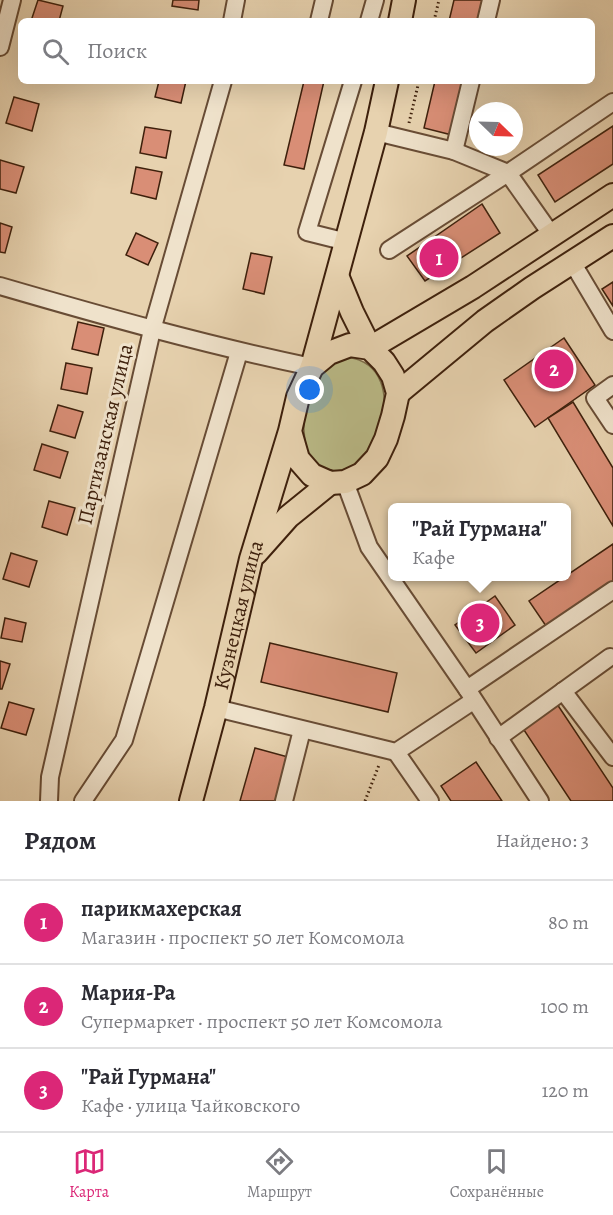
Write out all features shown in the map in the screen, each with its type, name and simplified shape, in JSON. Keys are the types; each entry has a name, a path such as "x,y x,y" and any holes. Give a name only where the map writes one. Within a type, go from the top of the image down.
{"main road":[{"path":"401,18 404,0"},
{"path":"338,483 312,475 298,459 290,431 297,397 312,367 338,278 386,84"},
{"path":"312,367 329,353 350,345 370,348 473,286 613,195"},
{"path":"398,393 486,321 613,236"},
{"path":"251,559 288,517 338,483 362,474 377,458 386,439 398,393 393,376 384,362 370,348 351,312 338,278"},
{"name":"Кузнецкая улица","path":"191,801 216,708 251,559 290,431"}],"street":[{"path":"0,47 12,0"},
{"path":"233,18 236,0"},
{"path":"320,18 324,0"},
{"path":"370,18 375,0"},
{"path":"487,18 491,0"},
{"name":"Партизанская улица","path":"49,801 50,777 152,330 222,84"},
{"path":"347,242 307,232 352,84"},
{"path":"454,151 470,84"},
{"path":"388,250 613,102"},
{"path":"376,132 454,151 508,173 551,234"},
{"path":"572,262 613,331"},
{"path":"0,286 152,330 239,352 312,367"},
{"path":"82,801 124,740 239,352"},
{"path":"613,385 595,398 613,425"},
{"path":"338,483 369,547 388,575"},
{"path":"392,581 540,801"},
{"path":"391,750 613,590"},
{"path":"498,738 612,658"},
{"path":"563,691 613,757"},
{"path":"216,708 391,750 430,801"},
{"path":"284,801 302,730"}],"path":[{"path":"435,18 439,0"},
{"path":"405,140 418,84"},
{"path":"365,801 391,750"}],"green space":[{"path":"347,357 369,366 381,382 384,403 380,426 371,447 357,463 340,470 318,465 309,453 304,429 307,404 318,380 336,362"}],"building":[{"path":"38,0 63,6 60,18 32,18"},
{"path":"173,0 199,0 198,10 172,6"},
{"path":"454,0 484,0 480,18 450,18"},
{"path":"158,84 185,84 181,103 155,97"},
{"path":"303,84 323,84 304,169 284,165"},
{"path":"434,84 464,84 452,135 424,128"},
{"path":"14,97 39,104 32,131 6,123"},
{"path":"613,126 613,164 555,202 538,175"},
{"path":"145,127 171,131 166,158 140,153"},
{"path":"0,160 24,167 16,193 0,189"},
{"path":"136,167 162,172 156,199 131,193"},
{"path":"482,204 500,233 425,281 407,256"},
{"path":"0,223 12,227 5,253 0,252"},
{"path":"136,233 158,243 148,265 126,255"},
{"path":"251,253 272,257 264,294 243,289"},
{"path":"613,282 613,306 602,289"},
{"path":"78,322 104,328 98,355 72,349"},
{"path":"564,338 595,385 535,427 504,380"},
{"path":"66,363 92,368 87,394 61,389"},
{"path":"573,402 613,468 613,526 548,418"},
{"path":"58,405 83,412 75,438 50,431"},
{"path":"42,444 68,452 60,478 34,470"},
{"path":"49,501 75,508 67,535 42,527"},
{"path":"613,544 613,581 546,626 529,601 558,581 571,581 571,572"},
{"path":"11,553 37,561 29,587 3,579"},
{"path":"495,596 515,625 476,653 455,625"},
{"path":"5,618 26,623 22,642 1,638"},
{"path":"270,643 397,673 388,712 261,682"},
{"path":"0,661 10,664 2,689 0,689"},
{"path":"9,702 34,709 26,735 1,728"},
{"path":"557,704 613,788 613,801 571,801 522,727"},
{"path":"255,748 288,757 275,801 240,801"},
{"path":"476,762 502,801 451,801 441,786"}],"place":[{"name":"парикмахерская","path":"439,258"},
{"name":"Мария-Ра","path":"554,369"},
{"name":"\"Рай Гурмана\"","path":"480,623"}]}
